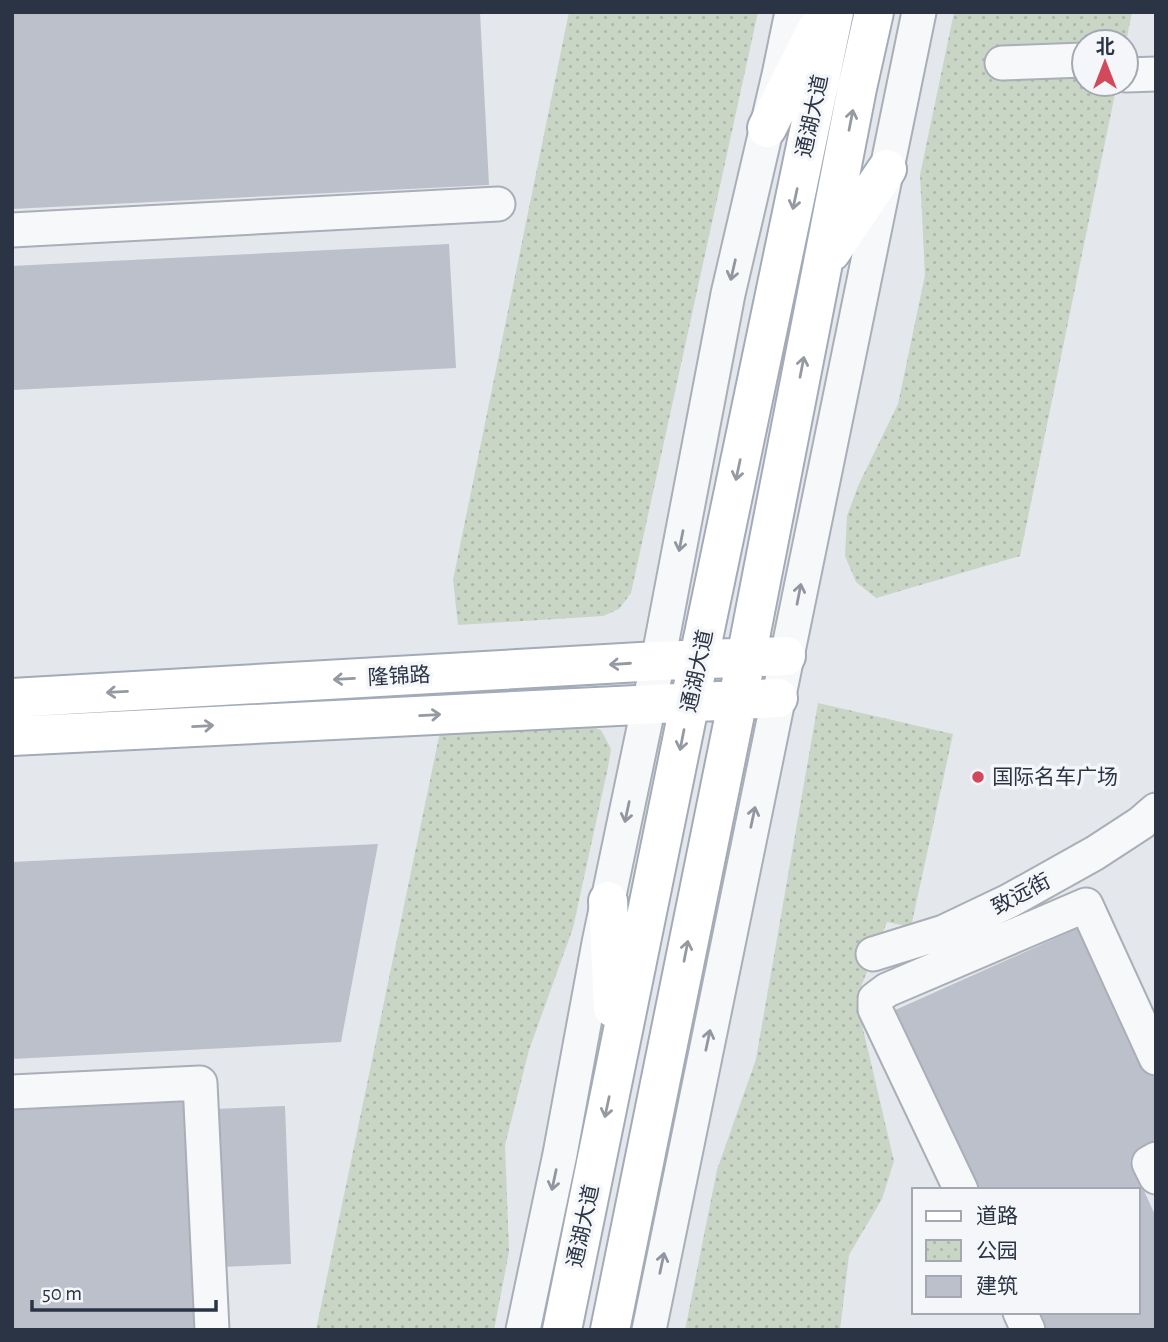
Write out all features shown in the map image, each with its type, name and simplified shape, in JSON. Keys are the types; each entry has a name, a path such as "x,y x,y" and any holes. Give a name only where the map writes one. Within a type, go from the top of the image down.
{"main road":[{"path":"767,128 825,12"},
{"name":"通湖大道","path":"562,1330 834,12"},
{"name":"通湖大道","path":"610,1330 874,12"},
{"path":"822,266 887,169"},
{"name":"隆锦路","path":"12,698 786,656"},
{"name":"隆锦路","path":"12,736 778,698"},
{"path":"608,901 616,1065"}],"street":[{"path":"523,1330 658,661 728,294 792,12"},
{"path":"649,1330 919,12"},
{"path":"1070,62 1002,72 1070,76"},
{"path":"12,230 498,204"},
{"path":"750,413 791,422"},
{"name":"致远街","path":"873,954 944,932 1009,901 1095,853 1156,810"},
{"path":"658,859 703,867"},
{"path":"960,1188 875,1009 875,999 887,990 1086,905 1156,1058"},
{"path":"12,1092 200,1083 212,1330"},
{"path":"1156,1159 1149,1163 1156,1177"},
{"path":"1021,1314 1028,1330"}],"green space":[{"path":"569,12 758,12 631,593 619,609 603,616 458,625 453,580"},
{"path":"954,12 1132,12 1129,28 1070,28 1070,98 1114,98 1020,556 876,598 856,582 845,556 847,516 858,486 898,404 925,275 920,175"},
{"path":"818,703 953,734 911,927 887,922 856,999 894,1161 882,1199 849,1255 840,1330 685,1330 717,1170 756,1059"},
{"path":"582,723 601,730 611,749 573,928 529,1050 505,1145 509,1252 494,1330 316,1330 440,732"}],"building":[{"path":"12,12 480,12 489,185 12,209"},
{"path":"449,244 456,368 12,390 12,266"},
{"path":"378,844 341,1042 12,1059 12,862"},
{"path":"1085,925 1156,1081 1156,1148 1130,1160 1156,1217 1156,1330 1038,1330 1031,1314 1140,1314 1140,1188 973,1188 893,1011"},
{"path":"189,1100 198,1330 12,1330 12,1107"},
{"path":"285,1106 291,1264 221,1267 215,1109"}],"place":[{"name":"国际名车广场","path":"978,777"}]}
